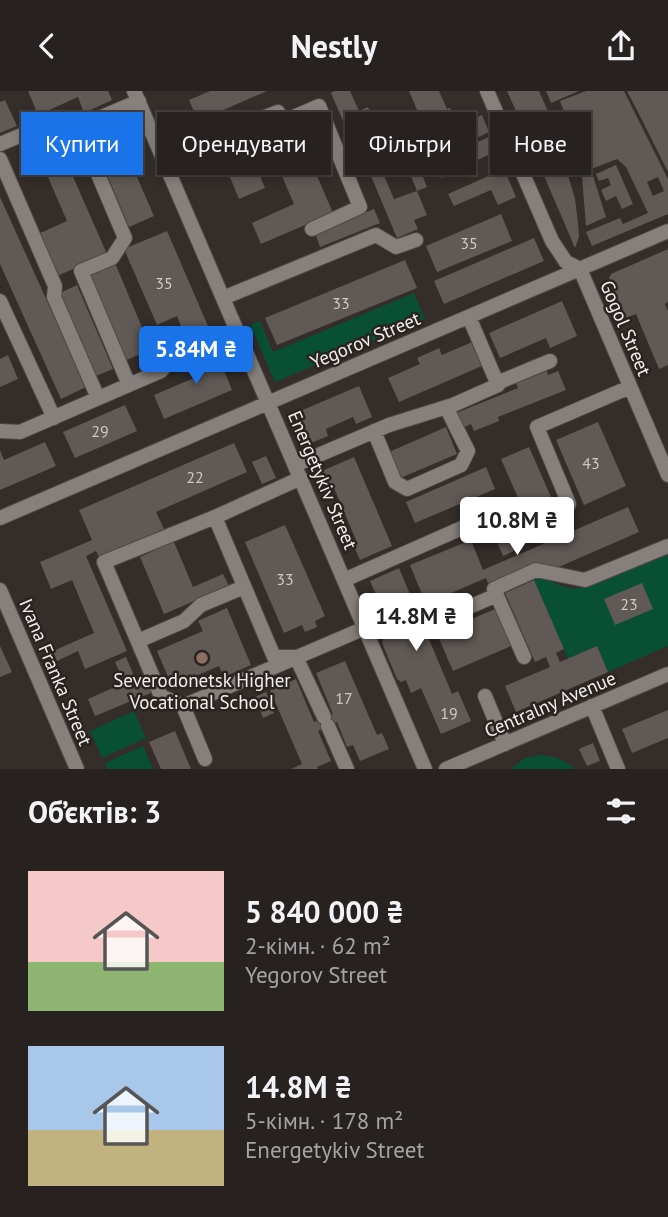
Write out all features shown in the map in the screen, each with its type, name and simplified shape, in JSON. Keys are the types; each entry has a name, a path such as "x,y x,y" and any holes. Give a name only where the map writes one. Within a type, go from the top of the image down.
{"street":[{"name":"Gogol Street","path":"487,91 552,241 566,262 580,269 668,475"},
{"path":"105,112 137,94"},
{"name":"Energetykiv Street","path":"137,94 157,143"},
{"path":"304,112 318,106 320,112"},
{"path":"0,145 21,136"},
{"path":"312,229 360,207 331,137"},
{"path":"0,159 55,286 54,297 98,398"},
{"path":"98,175 125,238 112,258 81,271 129,385"},
{"name":"Energetykiv Street","path":"171,175 425,769"},
{"name":"Yegorov Street","path":"0,518 668,231"},
{"path":"223,298 376,235 396,247 416,240"},
{"path":"0,301 54,418"},
{"path":"469,317 497,383"},
{"path":"0,431 20,432 54,418 161,371 170,359 237,330"},
{"path":"205,759 183,706 161,696 104,562 215,517 374,431 446,407 551,361"},
{"path":"569,504 537,427 630,387"},
{"path":"374,431 396,482 407,489 461,465 468,451 446,407"},
{"path":"215,517 274,657 296,657"},
{"path":"344,580 480,520"},
{"path":"524,657 494,589 536,570 585,580 668,546"},
{"path":"138,641 184,621 201,605 244,587"},
{"name":"Ivana Franka Street","path":"0,590 77,769"},
{"path":"443,618 497,595"},
{"path":"183,706 365,628"},
{"path":"296,657 347,769"},
{"name":"Centralny Avenue","path":"446,769 668,674"},
{"path":"485,696 505,744"},
{"path":"592,706 618,769"}],"green space":[{"path":"414,293 425,319 275,382 250,325 260,321 273,352"},
{"path":"668,555 668,646 608,672 597,646 568,659 534,580 545,576 565,587 586,587"},
{"path":"134,711 146,738 102,758 90,731"},
{"path":"143,746 153,769 108,769 105,763"},
{"path":"539,755 558,759 575,769 511,769 525,758"}],"building":[{"path":"28,91 108,91 112,100 84,112 78,97 45,112 37,112"},
{"path":"210,91 267,91 219,112 194,112 189,100"},
{"path":"350,91 359,111 368,107 370,112 345,112 345,126 331,93"},
{"path":"409,91 439,91 447,109 450,108 452,112 418,112"},
{"path":"507,91 539,91 548,112 516,112"},
{"path":"546,91 579,91 551,103"},
{"path":"586,91 624,91 668,179 668,214 592,246 586,232 620,218 623,224 648,213 626,167 617,159 591,169 591,112 564,112 560,101","holes":["658,177 664,191 653,196 647,182"]},
{"path":"627,91 668,91 668,172 641,118"},
{"path":"5,100 17,126 0,133 0,102"},
{"path":"482,115 489,132 479,137 476,130 476,118"},
{"path":"489,137 490,154 476,161 476,143"},
{"path":"616,165 633,204 622,209 616,196 606,201 601,190 611,185 608,178 599,181 596,174"},
{"path":"47,175 72,175 107,254 57,276 38,234 67,221"},
{"path":"107,175 136,175 154,216 129,227"},
{"path":"229,175 260,175 265,188 239,199"},
{"path":"282,175 317,175 333,213 261,244 252,223 294,204"},
{"path":"371,175 384,175 394,199 417,191 427,215 414,220 418,229 397,238"},
{"path":"422,175 427,187 417,191 411,176"},
{"path":"491,175 507,175 516,197 498,205 491,190 454,206 448,194"},
{"path":"544,175 568,175 578,223 579,237 575,248"},
{"path":"593,176 606,217 586,226 582,177"},
{"path":"0,197 86,387 61,399 0,264"},
{"path":"374,209 380,223 320,247 315,233"},
{"path":"501,214 512,241 437,272 426,246"},
{"path":"167,231 208,326 185,336 177,316 157,325 124,249"},
{"path":"534,238 544,261 444,304 434,281"},
{"path":"668,249 668,302 665,304 668,311 668,365 659,369 636,314 626,318 609,278 611,274"},
{"path":"405,260 417,288 277,345 265,318"},
{"path":"115,263 154,356 141,362 138,355 124,361 88,274"},
{"path":"77,285 113,369 96,376 60,293"},
{"path":"562,301 577,336 550,348 546,338 500,358 489,333"},
{"path":"472,342 482,366 399,402 388,378 420,364 417,358 439,348 442,355"},
{"path":"216,350 232,390 164,419 154,395 194,378 188,362"},
{"path":"8,355 18,379 0,387 0,359"},
{"path":"547,371 548,375 558,371 566,390 498,417 499,421 474,431 471,424 462,428 456,413 518,388 516,383"},
{"path":"359,386 372,417 356,424 353,417 326,429 328,436 311,443 298,412"},
{"path":"125,405 137,431 75,458 63,432"},
{"path":"598,422 626,486 584,505 556,440"},
{"path":"446,427 457,454 398,479 387,453"},
{"path":"45,442 56,466 0,490 0,450 4,460"},
{"path":"234,443 247,472 156,512 164,529 99,557 96,551 86,556 127,651 85,669 78,651 57,661 53,651 94,633 72,580 51,589 40,562 92,540 79,510"},
{"path":"529,447 558,513 530,525 501,459"},
{"path":"266,456 276,478 262,484 252,462"},
{"path":"354,457 392,546 360,560 352,542 356,540 334,488 330,490 322,471"},
{"path":"486,467 495,489 415,523 406,502"},
{"path":"502,504 521,548 503,556 484,511"},
{"path":"628,507 639,532 554,569 535,563 488,583 486,578 426,604 410,565 471,540 483,570"},
{"path":"285,525 325,616 315,621 317,627 305,632 302,625 284,633 245,542"},
{"path":"165,540 167,545 174,542 193,587 223,574 229,586 164,614 140,557 155,550 152,545"},
{"path":"399,568 452,694 458,691 471,721 441,734 421,688 411,693 406,680 401,682 397,679 382,643 384,637 392,631 370,581"},
{"path":"534,580 564,649 556,653 560,662 597,646 608,672 516,712 505,686 550,667 546,657 535,662 505,593"},
{"path":"642,583 653,609 615,625 604,599"},
{"path":"227,608 251,665 224,677 219,666 172,686 157,651 203,631 198,621"},
{"path":"495,609 511,646 453,671 437,634"},
{"path":"0,646 12,672 0,677"},
{"path":"126,657 135,678 145,674 153,692 95,716 88,699 124,683 115,662"},
{"path":"345,661 377,735 382,733 389,749 360,761 353,745 347,747 337,722 318,731 331,761 317,767 318,769 291,769 302,764 270,690 296,679 314,722 333,714 316,673"},
{"path":"266,692 274,713 263,718 255,697"},
{"path":"668,710 668,738 632,753 622,729"},
{"path":"175,731 191,769 161,769 149,742"},
{"path":"593,743 600,761 587,766 579,749"}],"place":[{"name":"Severodonetsk Higher Vocational School","path":"202,658"}]}
